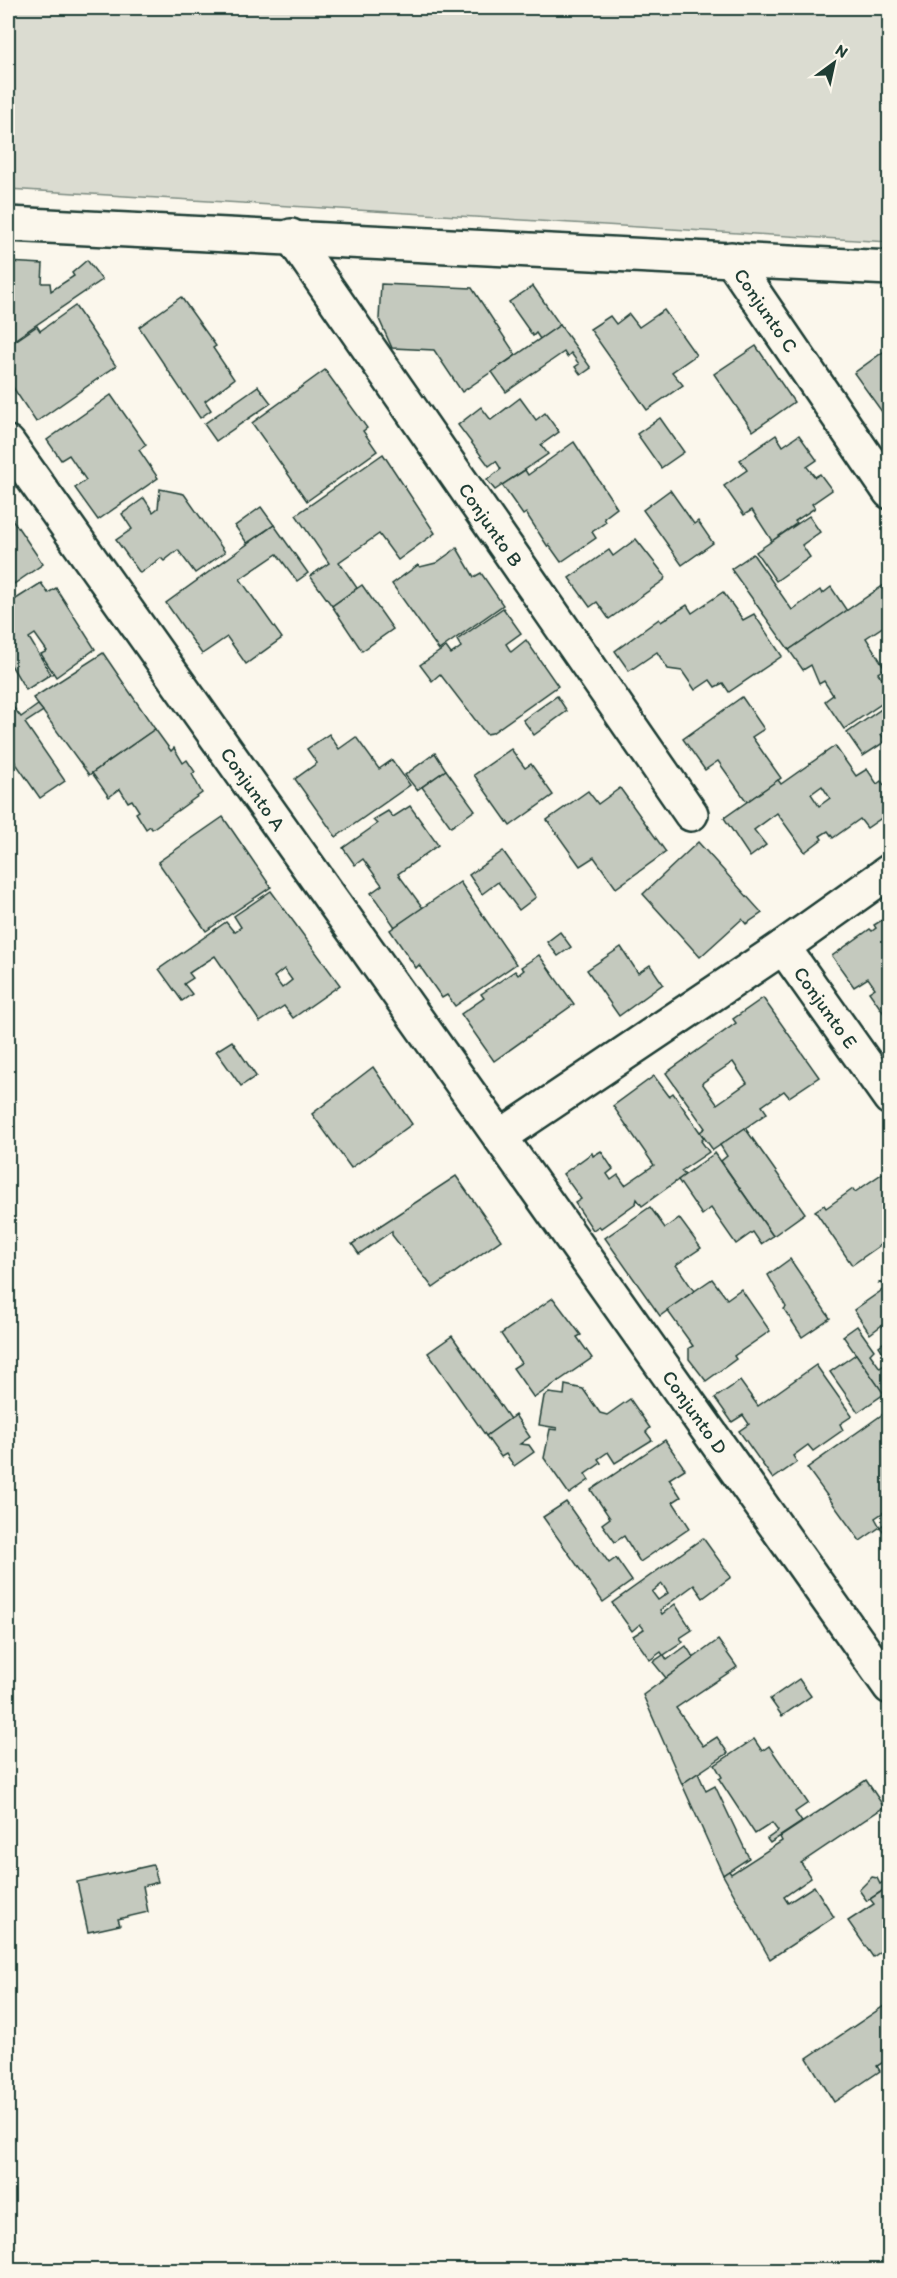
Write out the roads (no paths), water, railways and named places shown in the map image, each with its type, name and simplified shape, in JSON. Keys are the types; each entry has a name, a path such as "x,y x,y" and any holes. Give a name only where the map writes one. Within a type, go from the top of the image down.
{"street":[{"path":"8,224 732,259"},
{"name":"Conjunto B","path":"291,236 691,814"},
{"name":"Conjunto C","path":"732,259 890,268"},
{"name":"Conjunto C","path":"732,259 890,492"},
{"name":"Conjunto A","path":"8,443 500,1137"},
{"path":"500,1137 890,871"},
{"name":"Conjunto E","path":"783,946 890,1098"},
{"name":"Conjunto D","path":"500,1137 890,1687"}]}
